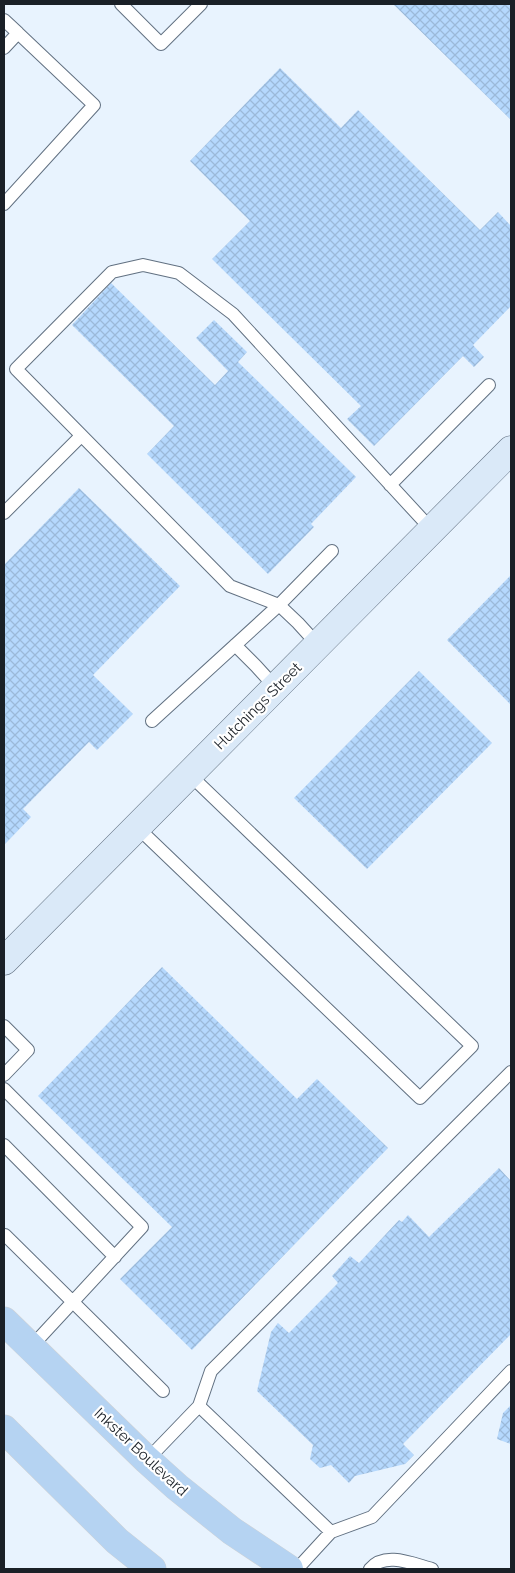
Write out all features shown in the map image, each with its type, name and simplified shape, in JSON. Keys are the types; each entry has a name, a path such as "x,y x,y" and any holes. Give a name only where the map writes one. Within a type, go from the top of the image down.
{"main road":[{"name":"Inkster Boulevard","path":"4,1321 147,1460 232,1531 289,1569"},
{"path":"4,1429 117,1541 152,1569"}],"street":[{"name":"Hutchings Street","path":"4,961 511,450"}],"lane":[{"path":"121,4 161,44 201,4"},
{"path":"4,20 94,105 4,204"},
{"path":"4,48 18,33"},
{"path":"318,645 279,605 230,586 16,369 112,272 143,265 180,273 233,314 432,530"},
{"path":"390,485 489,385"},
{"path":"4,513 81,436"},
{"path":"152,721 279,605 332,551"},
{"path":"235,645 276,688"},
{"path":"138,826 420,1098 472,1046 190,774"},
{"path":"4,1026 28,1050 4,1075"},
{"path":"147,1460 199,1406 211,1371 511,1072"},
{"path":"4,1089 142,1227 31,1347"},
{"path":"4,1145 115,1257"},
{"path":"5,1235 163,1391"},
{"path":"298,1569 331,1532 372,1517 511,1371"},
{"path":"199,1406 331,1532"},
{"path":"370,1569 375,1563 396,1559 432,1569"}],"building":[{"path":"393,4 511,4 511,120"},
{"path":"280,68 341,128 358,110 480,230 498,212 511,226 511,306 473,345 484,357 474,367 463,356 374,446 347,419 361,406 212,259 250,221 190,161"},
{"path":"111,283 215,385 228,371 196,338 214,320 247,352 238,362 356,477 311,524 314,527 268,574 147,454 174,426 72,325"},
{"path":"79,488 180,586 93,675 133,714 97,750 89,742 23,809 31,817 4,845 4,565"},
{"path":"511,575 511,705 447,640"},
{"path":"419,671 492,743 367,869 294,798"},
{"path":"162,967 297,1099 317,1079 388,1148 192,1350 120,1279 172,1227 38,1096"},
{"path":"499,1168 511,1181 511,1334 403,1444 414,1455 405,1464 355,1476 349,1483 331,1465 320,1468 310,1459 313,1445 257,1391 271,1332 278,1323 289,1333 338,1283 332,1276 350,1256 359,1263 399,1220 402,1222 408,1215 429,1237"},
{"path":"511,1405 511,1444 497,1439 503,1413"}]}
